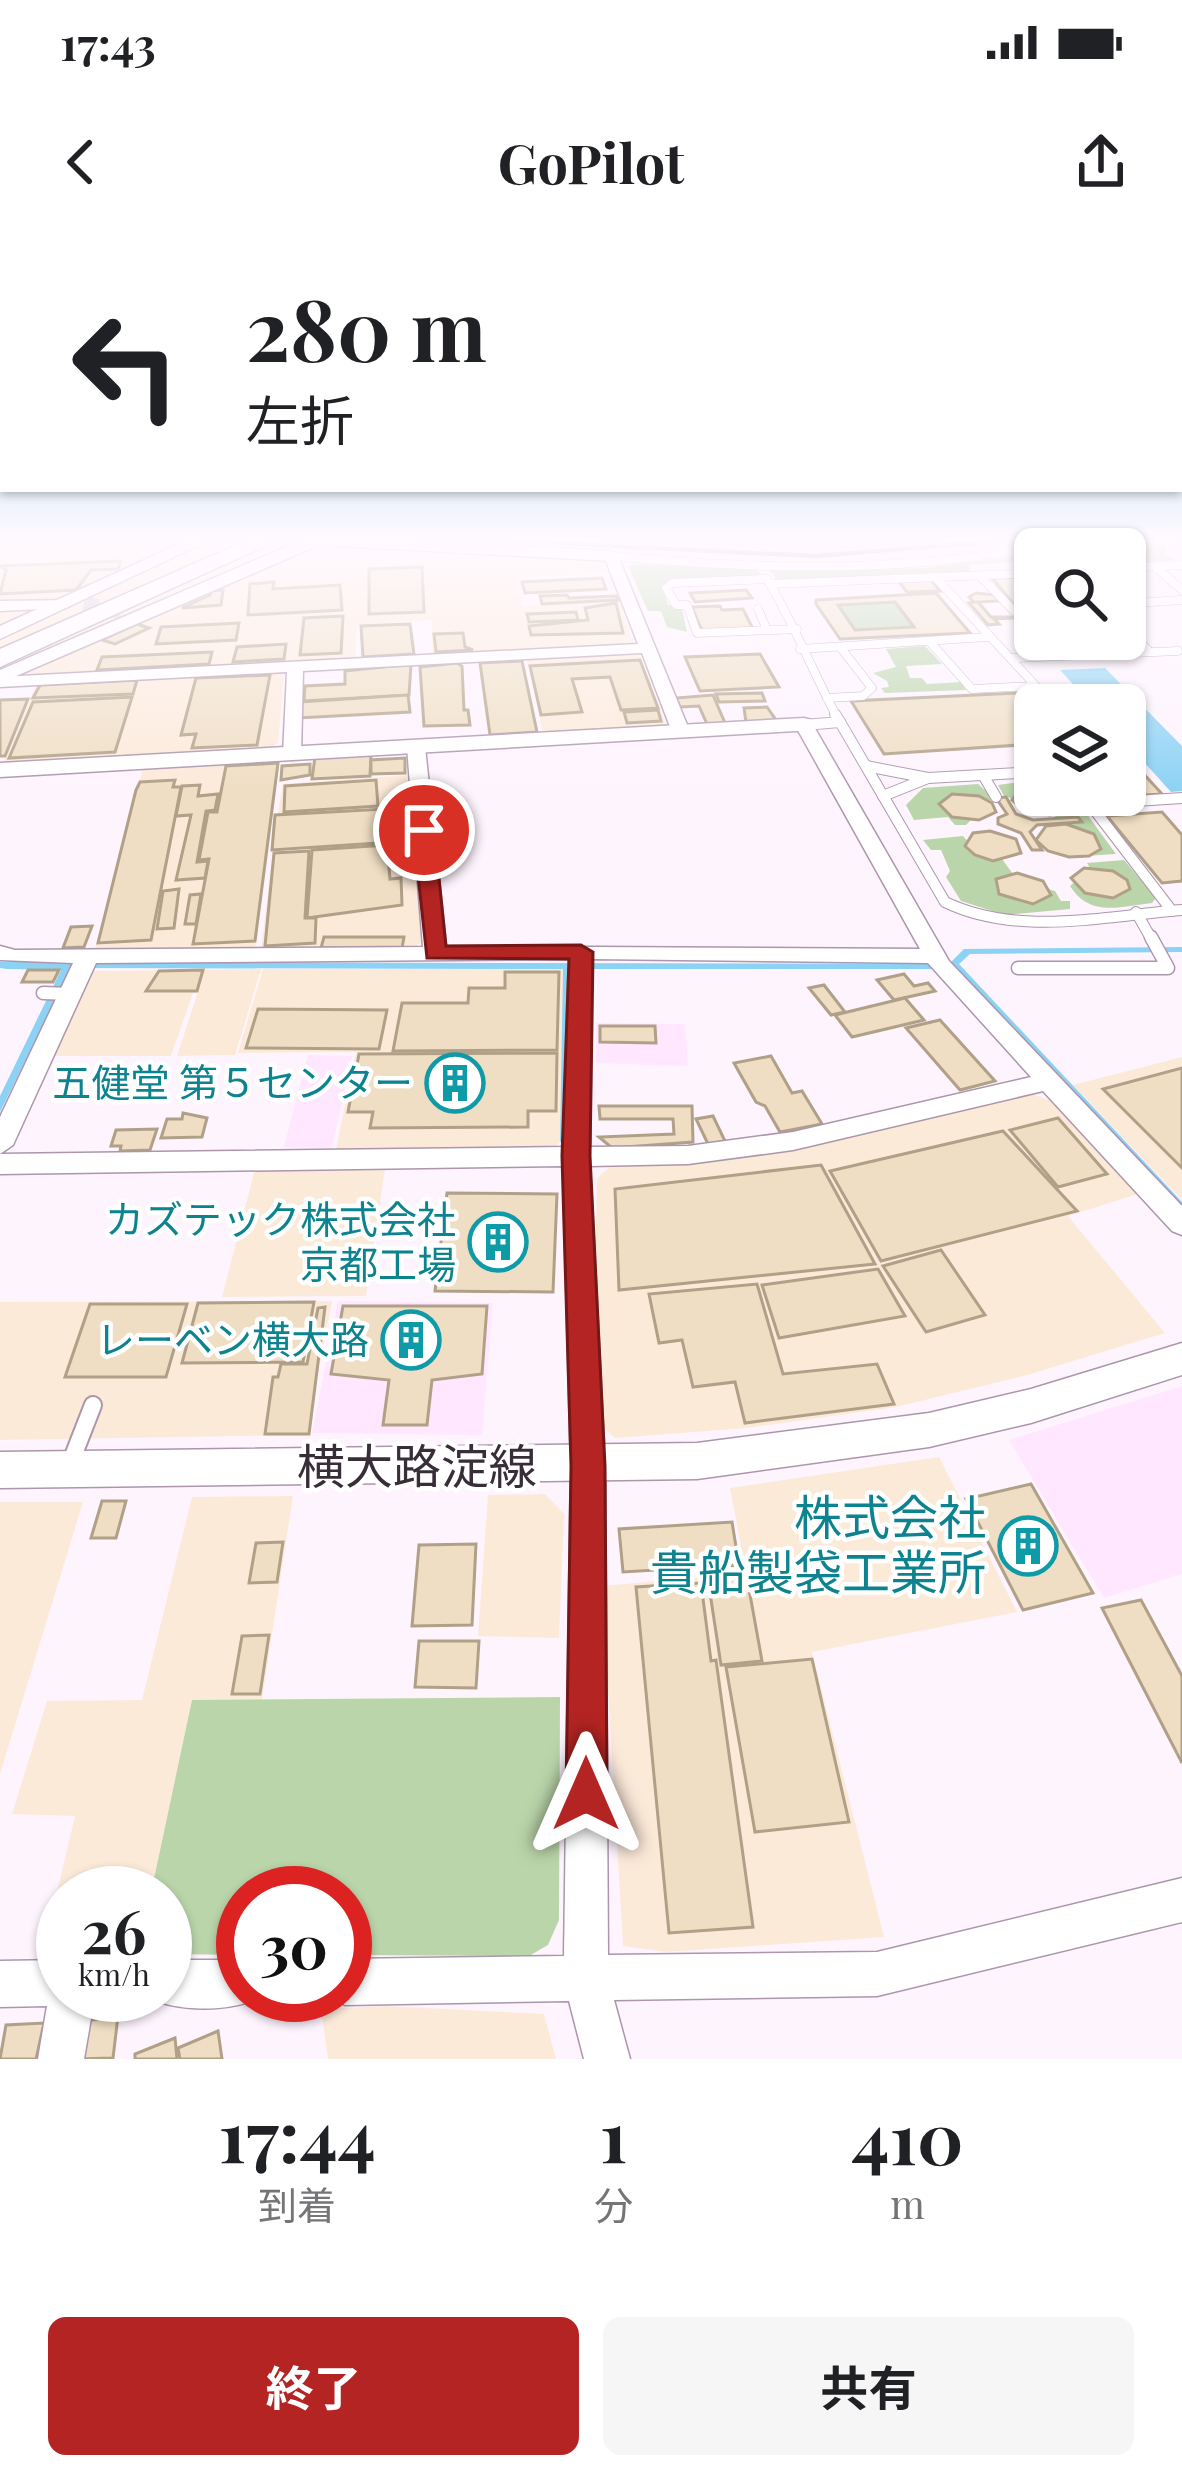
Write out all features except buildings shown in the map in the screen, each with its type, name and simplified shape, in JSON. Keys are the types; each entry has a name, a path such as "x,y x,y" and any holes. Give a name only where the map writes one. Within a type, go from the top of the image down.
{"highway":[{"path":"0,649 56,625"},
{"path":"0,659 73,625"}],"street":[{"path":"0,680 110,625"},
{"path":"637,625 681,732"},
{"path":"0,680 646,649"},
{"path":"292,754 296,667"},
{"path":"0,770 804,725 941,964 1182,1224"},
{"path":"416,747 435,953"},
{"path":"0,953 68,980 435,953 581,961 941,964"},
{"path":"581,961 576,1156 588,1466 586,1982 608,2059"},
{"path":"0,1145 68,980"},
{"path":"0,1164 688,1155 793,1141 1049,1081"},
{"name":"横大路淀線","path":"0,1469 588,1466 783,1453 929,1430 1031,1406 1182,1358"},
{"path":"372,1982 878,1974 1182,1900"},
{"path":"0,1984 36,1983"},
{"path":"61,2059 67,2022"}],"lane":[{"path":"695,625 698,633 797,629"},
{"path":"765,625 767,630"},
{"path":"794,625 800,649 945,902 962,914 1010,921 1177,911"},
{"path":"976,625 987,638"},
{"path":"800,649 987,638 997,640 1036,686 972,688 930,642"},
{"path":"827,698 863,695 872,688 839,647"},
{"path":"1146,648 1150,652"},
{"path":"1012,658 1178,651"},
{"path":"804,725 840,722"},
{"path":"866,766 928,778 1014,773"},
{"path":"983,775 996,797"},
{"path":"883,796 928,778"},
{"path":"1146,798 1182,798"},
{"path":"1100,816 1177,911"},
{"path":"1018,968 1168,968 1136,912"},
{"path":"68,1469 93,1405"}],"shaded area":[{"path":"0,625 128,625 0,679"},
{"path":"132,625 359,625 355,659 17,676"},
{"path":"432,625 627,625 634,645 432,654"},
{"path":"639,653 666,725 543,732 527,659"},
{"path":"284,675 278,743 267,750 3,764 37,683"},
{"path":"279,761 255,949 95,949 143,768"},
{"path":"410,775 412,804 406,805 413,806 414,841 272,849 283,784"},
{"path":"415,843 421,943 409,949 261,950 273,852"},
{"path":"261,969 235,1055 177,1056 198,992 193,993 171,1056 52,1056 91,971"},
{"path":"263,969 565,969 562,1140 553,1149 336,1149 356,1052 238,1053"},
{"path":"596,1023 685,1024 688,1066 596,1063"},
{"path":"308,1055 352,1056 332,1148 284,1147"},
{"path":"1182,1057 1182,1200 1073,1085"},
{"path":"1032,1094 1052,1101 1138,1194 1068,1216 1165,1333 1027,1375 896,1407 747,1428 615,1438 599,1424 594,1293 597,1178 611,1166 701,1161 809,1146"},
{"path":"255,1169 385,1169 366,1296 222,1297"},
{"path":"332,1301 306,1435 0,1440 0,1302"},
{"path":"338,1301 493,1303 482,1435 312,1433"},
{"path":"1182,1386 1182,1574 1104,1598 1009,1440"},
{"path":"939,1457 1017,1612 812,1652 884,1937 666,1952 623,1946 602,1586 746,1573 730,1488"},
{"path":"545,1494 564,1514 559,1638 478,1636 488,1495"},
{"path":"293,1496 262,1700 192,1701 157,1866 63,1866 75,1816 12,1814 47,1701 142,1700 192,1497"},
{"path":"0,1502 83,1502 0,1774"},
{"path":"372,2007 544,2014 556,2059 328,2059 323,2022 372,2022"}],"green space":[{"path":"852,625 914,627 855,630"},
{"path":"925,646 942,664 906,666 910,678 922,678 927,684 961,682 966,690 885,693 881,688 889,687 887,681 873,673 896,667 886,649"},
{"path":"1014,783 1014,799 1004,796 998,785"},
{"path":"978,784 993,797 966,825 955,825 948,817 914,820 906,805 923,788"},
{"path":"1055,816 1088,816 1116,854 1085,856"},
{"path":"963,836 979,854 1002,859 1018,881 1055,891 1061,901 1070,901 1070,909 1005,915 961,901 946,877 950,871 941,850 931,850 923,840"},
{"path":"1124,860 1156,898 1152,903 1096,906 1070,886 1090,868 1087,863"},
{"path":"560,1697 559,1920 548,1945 529,1956 372,1955 372,1866 216,1866 216,1955 192,1954 192,1866 157,1866 192,1700"}],"water":[{"path":"1105,668 1121,684 1073,684 1060,670"},
{"path":"1146,710 1182,746 1182,791 1171,792 1146,764"},
{"path":"1182,947 1182,952 970,954 959,964 1182,1202 1182,1209 957,969 571,969 568,1138 560,1142 563,969 71,968 0,1112 0,1096 61,970 7,969 0,968 0,962 949,964 964,949"}],"place":[{"name":"五健堂 第５センター","path":"455,1083"},
{"name":"カズテック株式会社 京都工場","path":"498,1242"},
{"name":"レーベン横大路","path":"411,1340"},
{"name":"株式会社 貴船製袋工業所","path":"1028,1546"}],"route":[{"path":"424,830 435,953 581,952 576,1156 588,1466 586,1794"}]}
